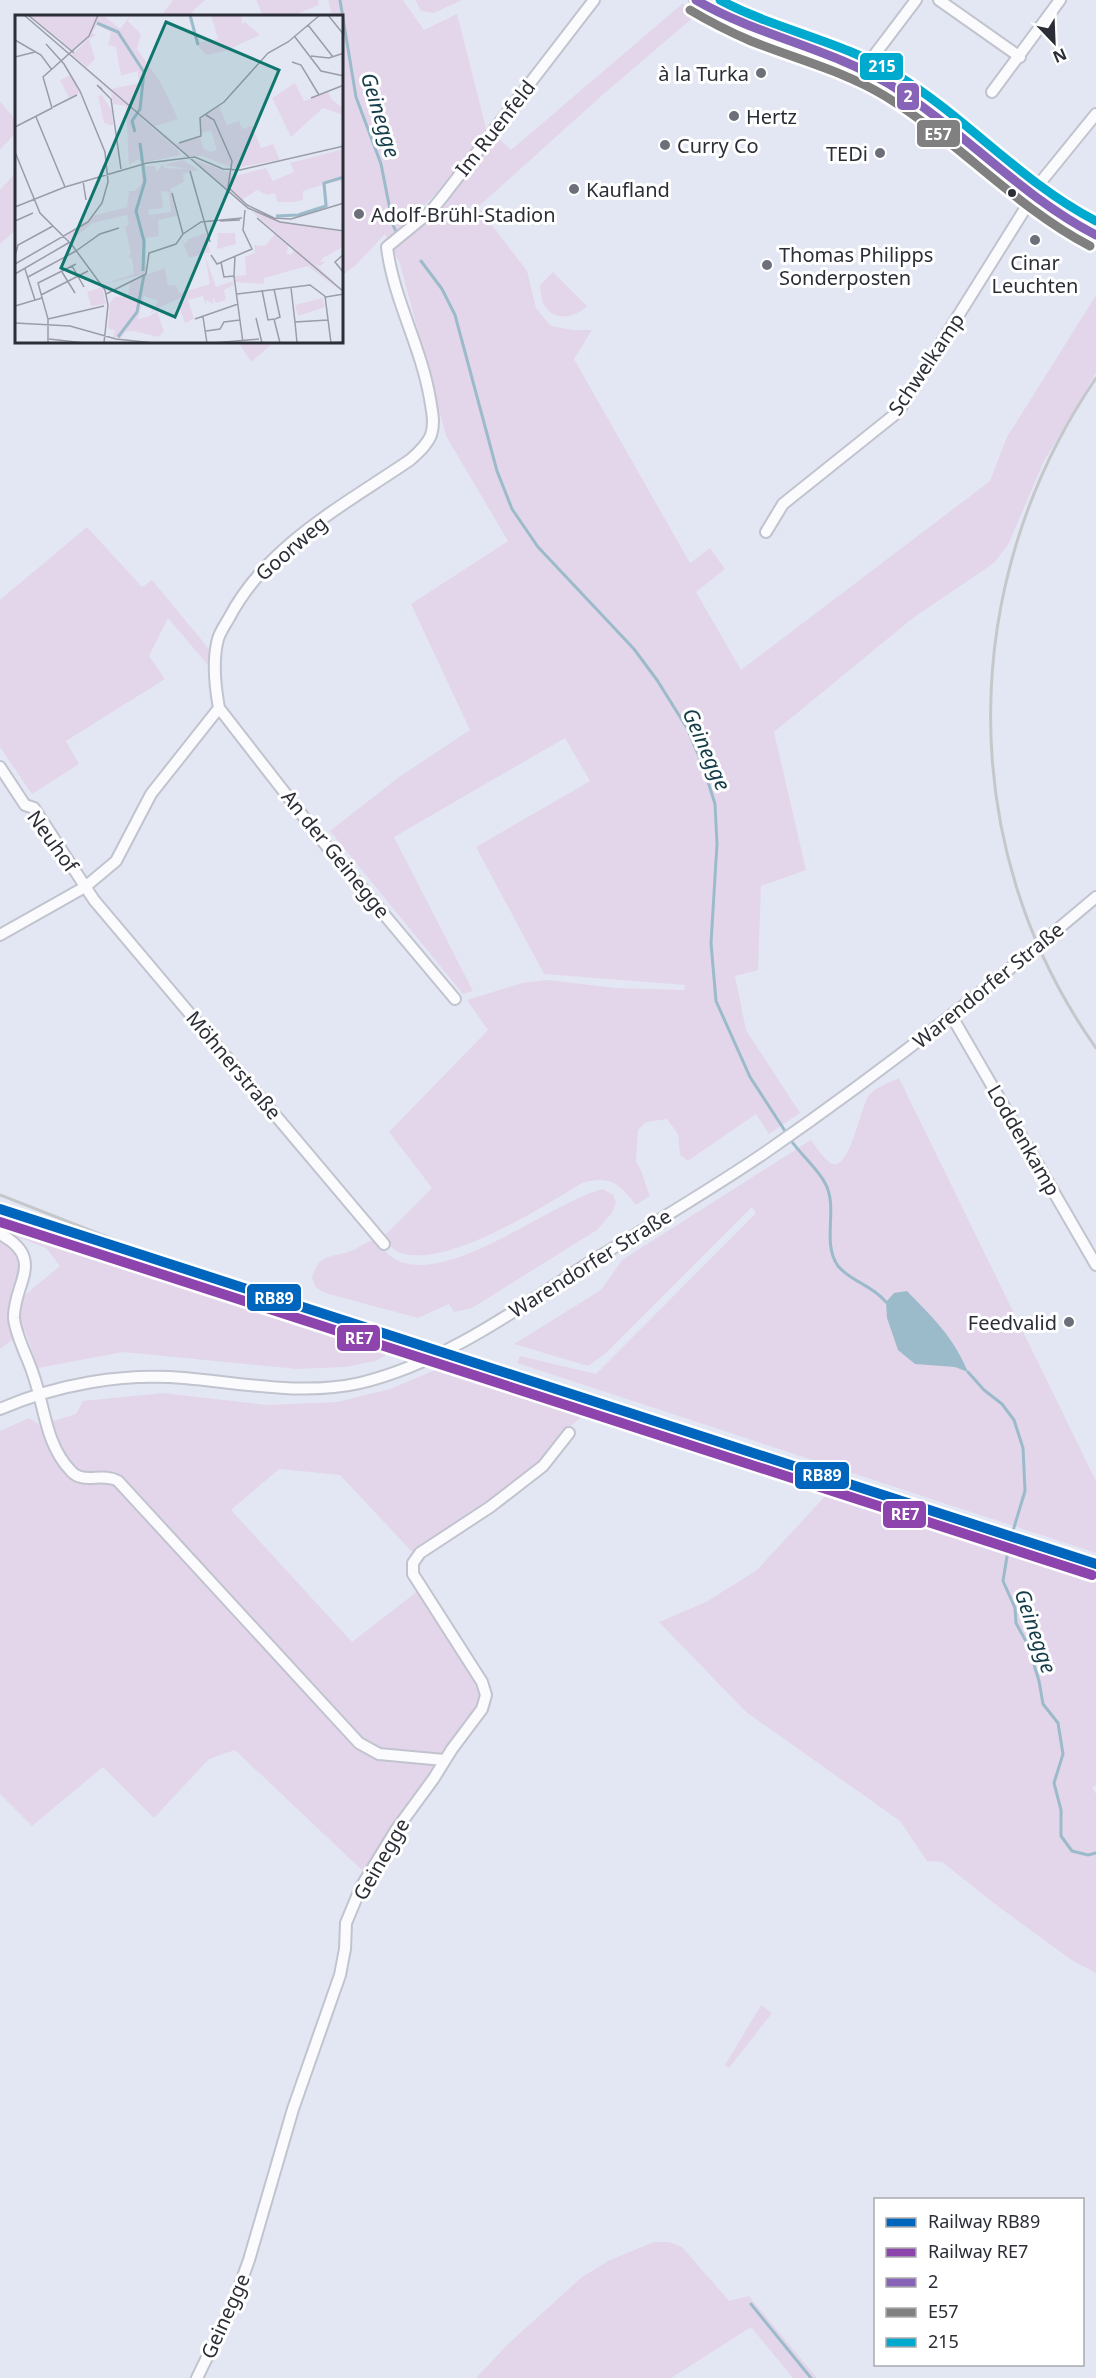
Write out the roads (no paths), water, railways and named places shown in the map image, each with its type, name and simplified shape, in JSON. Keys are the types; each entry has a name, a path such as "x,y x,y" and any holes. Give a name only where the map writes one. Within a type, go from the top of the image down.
{"main road":[{"path":"696,0 736,23 863,70 920,104 1032,195 1057,213 1096,235"}],"street":[{"name":"Im Ruenfeld","path":"387,247 411,228 444,195 594,0"},
{"path":"863,70 916,0"},
{"path":"939,0 1020,57"},
{"path":"992,92 1060,0"},
{"name":"Schwelkamp","path":"766,532 783,504 898,412 1032,195 1096,114"},
{"name":"Goorweg","path":"219,708 215,683 218,639 239,598 267,564 291,542 410,460 423,449 431,435 434,422 424,369 394,281 387,247"},
{"path":"0,935 85,886 116,861 152,794 219,708"},
{"name":"An der Geinegge","path":"219,708 320,838 455,999"},
{"name":"Neuhof","path":"0,767 25,805 34,808 85,886"},
{"name":"Möhnerstraße","path":"85,886 384,1244"},
{"name":"Warendorfer Straße","path":"0,1409 39,1395 94,1382 138,1377 182,1378 297,1388 356,1384 392,1374 448,1349 760,1156 818,1116 1015,966 1096,897"},
{"name":"Loddenkamp","path":"951,1016 1096,1266"},
{"path":"0,1234 16,1245 25,1263 24,1278 15,1308 14,1320 39,1395 51,1441 72,1473 82,1478 111,1477 118,1481 359,1743 379,1754 444,1760"},
{"name":"Geinegge","path":"197,2378 232,2304 249,2260 293,2109 340,1975 345,1949 346,1923 361,1887 390,1839 482,1709 486,1695 482,1682 413,1574 413,1563 420,1553 490,1507 543,1466 569,1433"},
{"path":"423,1759 434,1778"}],"water":[{"path":"907,1291 949,1338 968,1372 955,1367 915,1364 898,1350 887,1318 886,1302 894,1293"}],"waterway":[{"name":"Geinegge","path":"340,0 342,15"},
{"name":"Geinegge","path":"344,24 356,97 381,164 393,225 398,236"},
{"name":"Geinegge","path":"421,261 442,289 455,315 497,471 512,509 538,547 634,649 657,680 687,728 703,766 715,804 717,844 711,943 716,1001 750,1077 787,1134"},
{"name":"Geinegge","path":"790,1139 822,1178 829,1193 831,1246 838,1266 886,1302"},
{"name":"Geinegge","path":"968,1372 984,1390 1002,1404 1014,1420 1023,1448 1025,1491 1009,1544 1003,1581 1015,1608 1016,1623 1028,1645 1043,1704 1058,1723 1063,1754 1054,1783 1061,1810 1061,1836 1072,1851 1088,1855 1096,1853"},
{"path":"751,2304 811,2378"}],"railway":[{"path":"1096,378 1051,456 1018,540 998,626 991,713 997,800 1016,886 1049,969 1096,1048"},
{"path":"0,1195 115,1240"}],"rail line":[{"name":"RB89","path":"0,1209 1096,1564"},
{"name":"RE7","path":"0,1222 1092,1575"}],"place":[{"name":"à la Turka","path":"761,73"},
{"name":"Hertz","path":"734,116"},
{"name":"Curry Co","path":"665,145"},
{"name":"TEDi","path":"880,153"},
{"name":"Kaufland","path":"574,189"},
{"name":"Adolf-Brühl-Stadion","path":"359,214"},
{"name":"Cinar Leuchten","path":"1035,240"},
{"name":"Thomas Philipps Sonderposten","path":"767,265"},
{"name":"Feedvalid","path":"1069,1322"}]}
